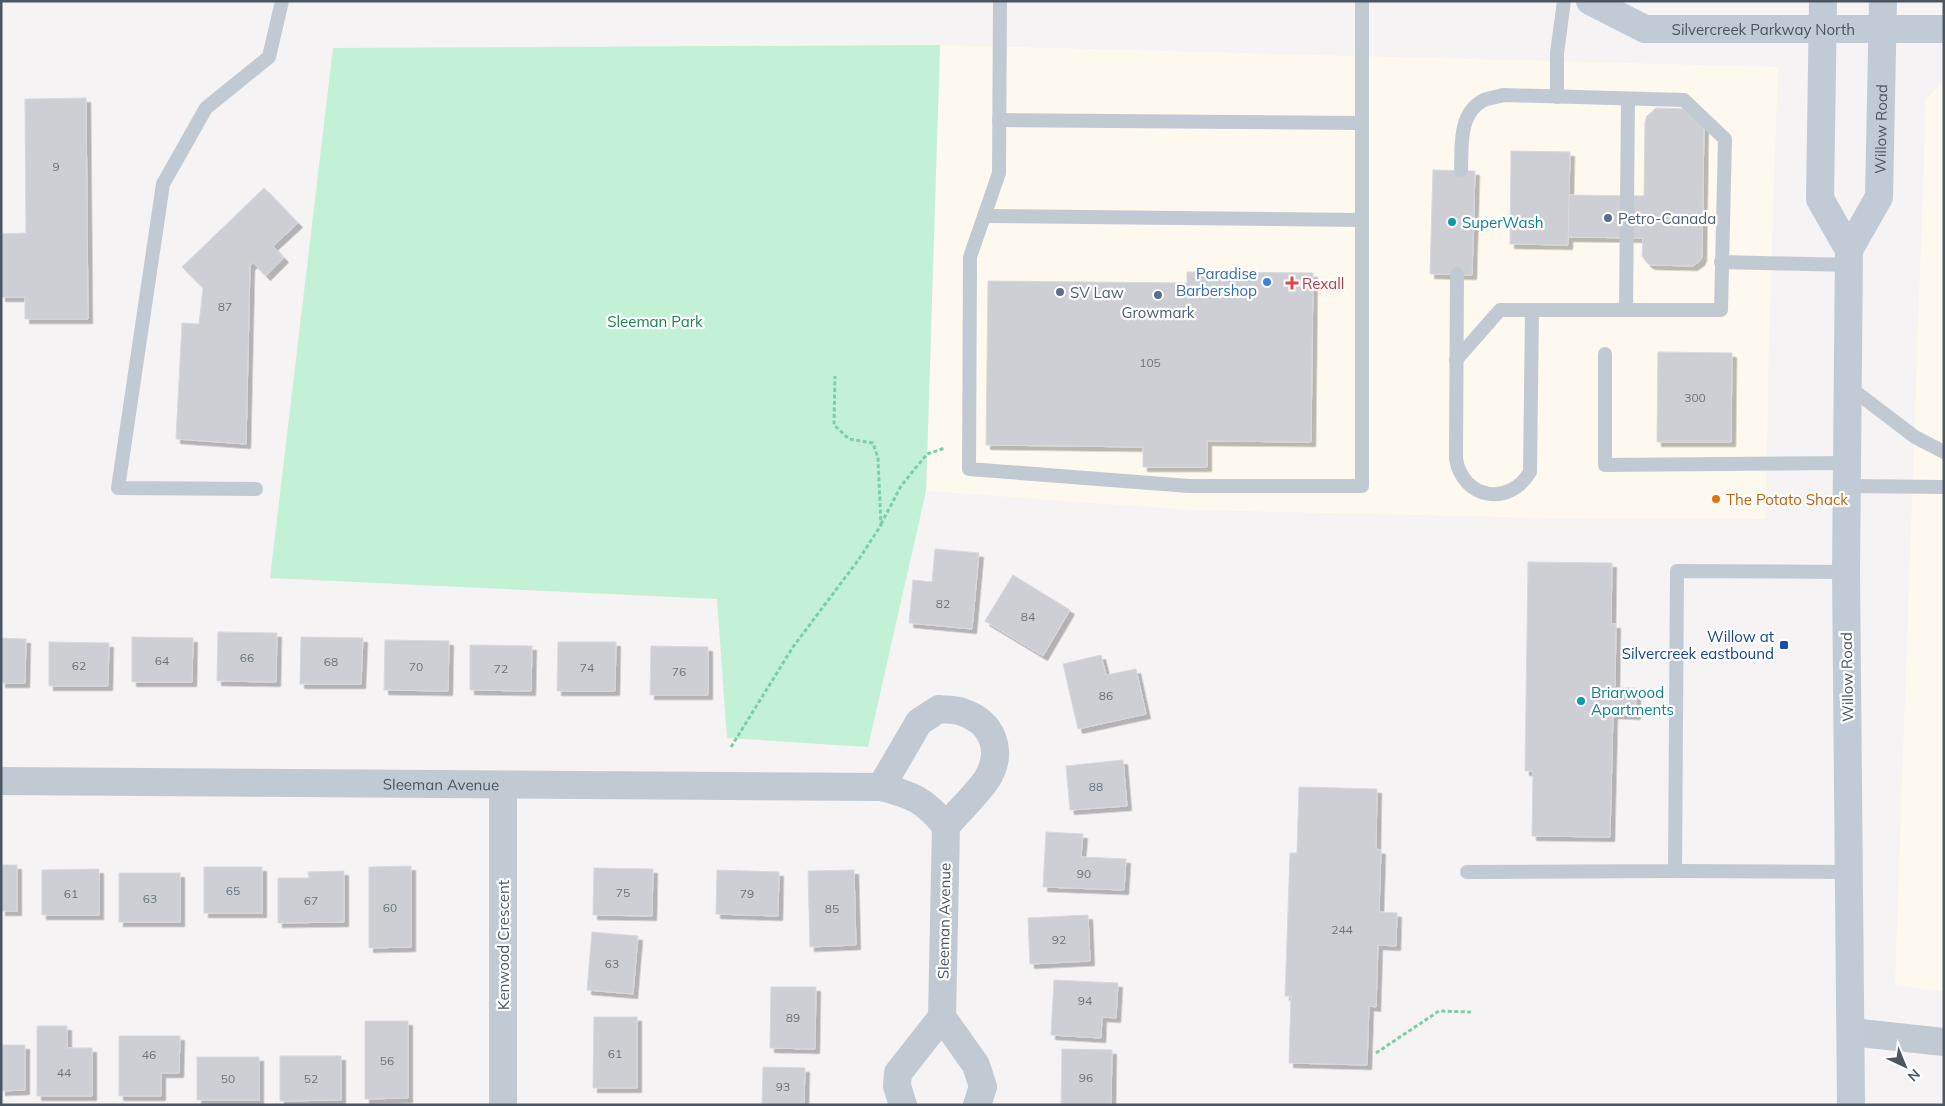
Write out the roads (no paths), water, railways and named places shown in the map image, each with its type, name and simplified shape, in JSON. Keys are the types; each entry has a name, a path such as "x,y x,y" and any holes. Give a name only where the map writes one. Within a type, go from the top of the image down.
{"main road":[{"name":"Silvercreek Parkway North","path":"1590,1 1645,29 1944,29"},
{"path":"1823,1 1820,199 1849,257"},
{"name":"Willow Road","path":"1851,1105 1846,572 1849,257 1879,197 1883,1"}],"street":[{"path":"881,787 920,722 939,709 961,711 979,719 993,736 995,756 987,779 946,826"},
{"name":"Sleeman Avenue","path":"1,781 503,786 881,787 909,794 932,810 946,826 942,1017"},
{"name":"Kenwood Crescent","path":"503,786 503,1105"},
{"path":"903,1105 897,1086 898,1073 942,1017 976,1065 983,1087 977,1105"},
{"path":"1851,1032 1944,1042"}],"lane":[{"path":"256,489 118,488 163,184 206,108 269,57 282,1"},
{"path":"1000,1 999,173 970,257 969,469 1188,486 1362,486 1362,1"},
{"path":"1556,97 1557,53 1564,1"},
{"path":"1456,360 1500,310 1721,310 1725,139 1684,100 1502,95 1484,100 1471,110 1463,126 1461,170"},
{"path":"1626,310 1628,99"},
{"path":"999,120 1362,123"},
{"path":"984,216 1362,220"},
{"path":"1722,262 1849,257"},
{"path":"1458,274 1456,459 1458,472 1476,490 1492,494 1509,492 1523,484 1530,472 1532,310"},
{"path":"1606,354 1606,465 1847,475 1944,487"},
{"path":"1848,386 1915,437 1944,452"},
{"path":"1675,870 1677,571 1846,572"},
{"path":"1467,872 1675,870 1848,872"}],"place":[{"name":"Petro-Canada","path":"1608,218"},
{"name":"SuperWash","path":"1452,222"},
{"name":"Paradise Barbershop","path":"1267,282"},
{"name":"Rexall","path":"1292,283"},
{"name":"SV Law","path":"1060,292"},
{"name":"Growmark","path":"1158,295"},
{"name":"The Potato Shack","path":"1716,499"},
{"name":"Willow at Silvercreek eastbound","path":"1784,645"},
{"name":"Briarwood Apartments","path":"1581,701"}],"park label":[{"name":"Sleeman Park","path":"655,321"}]}
